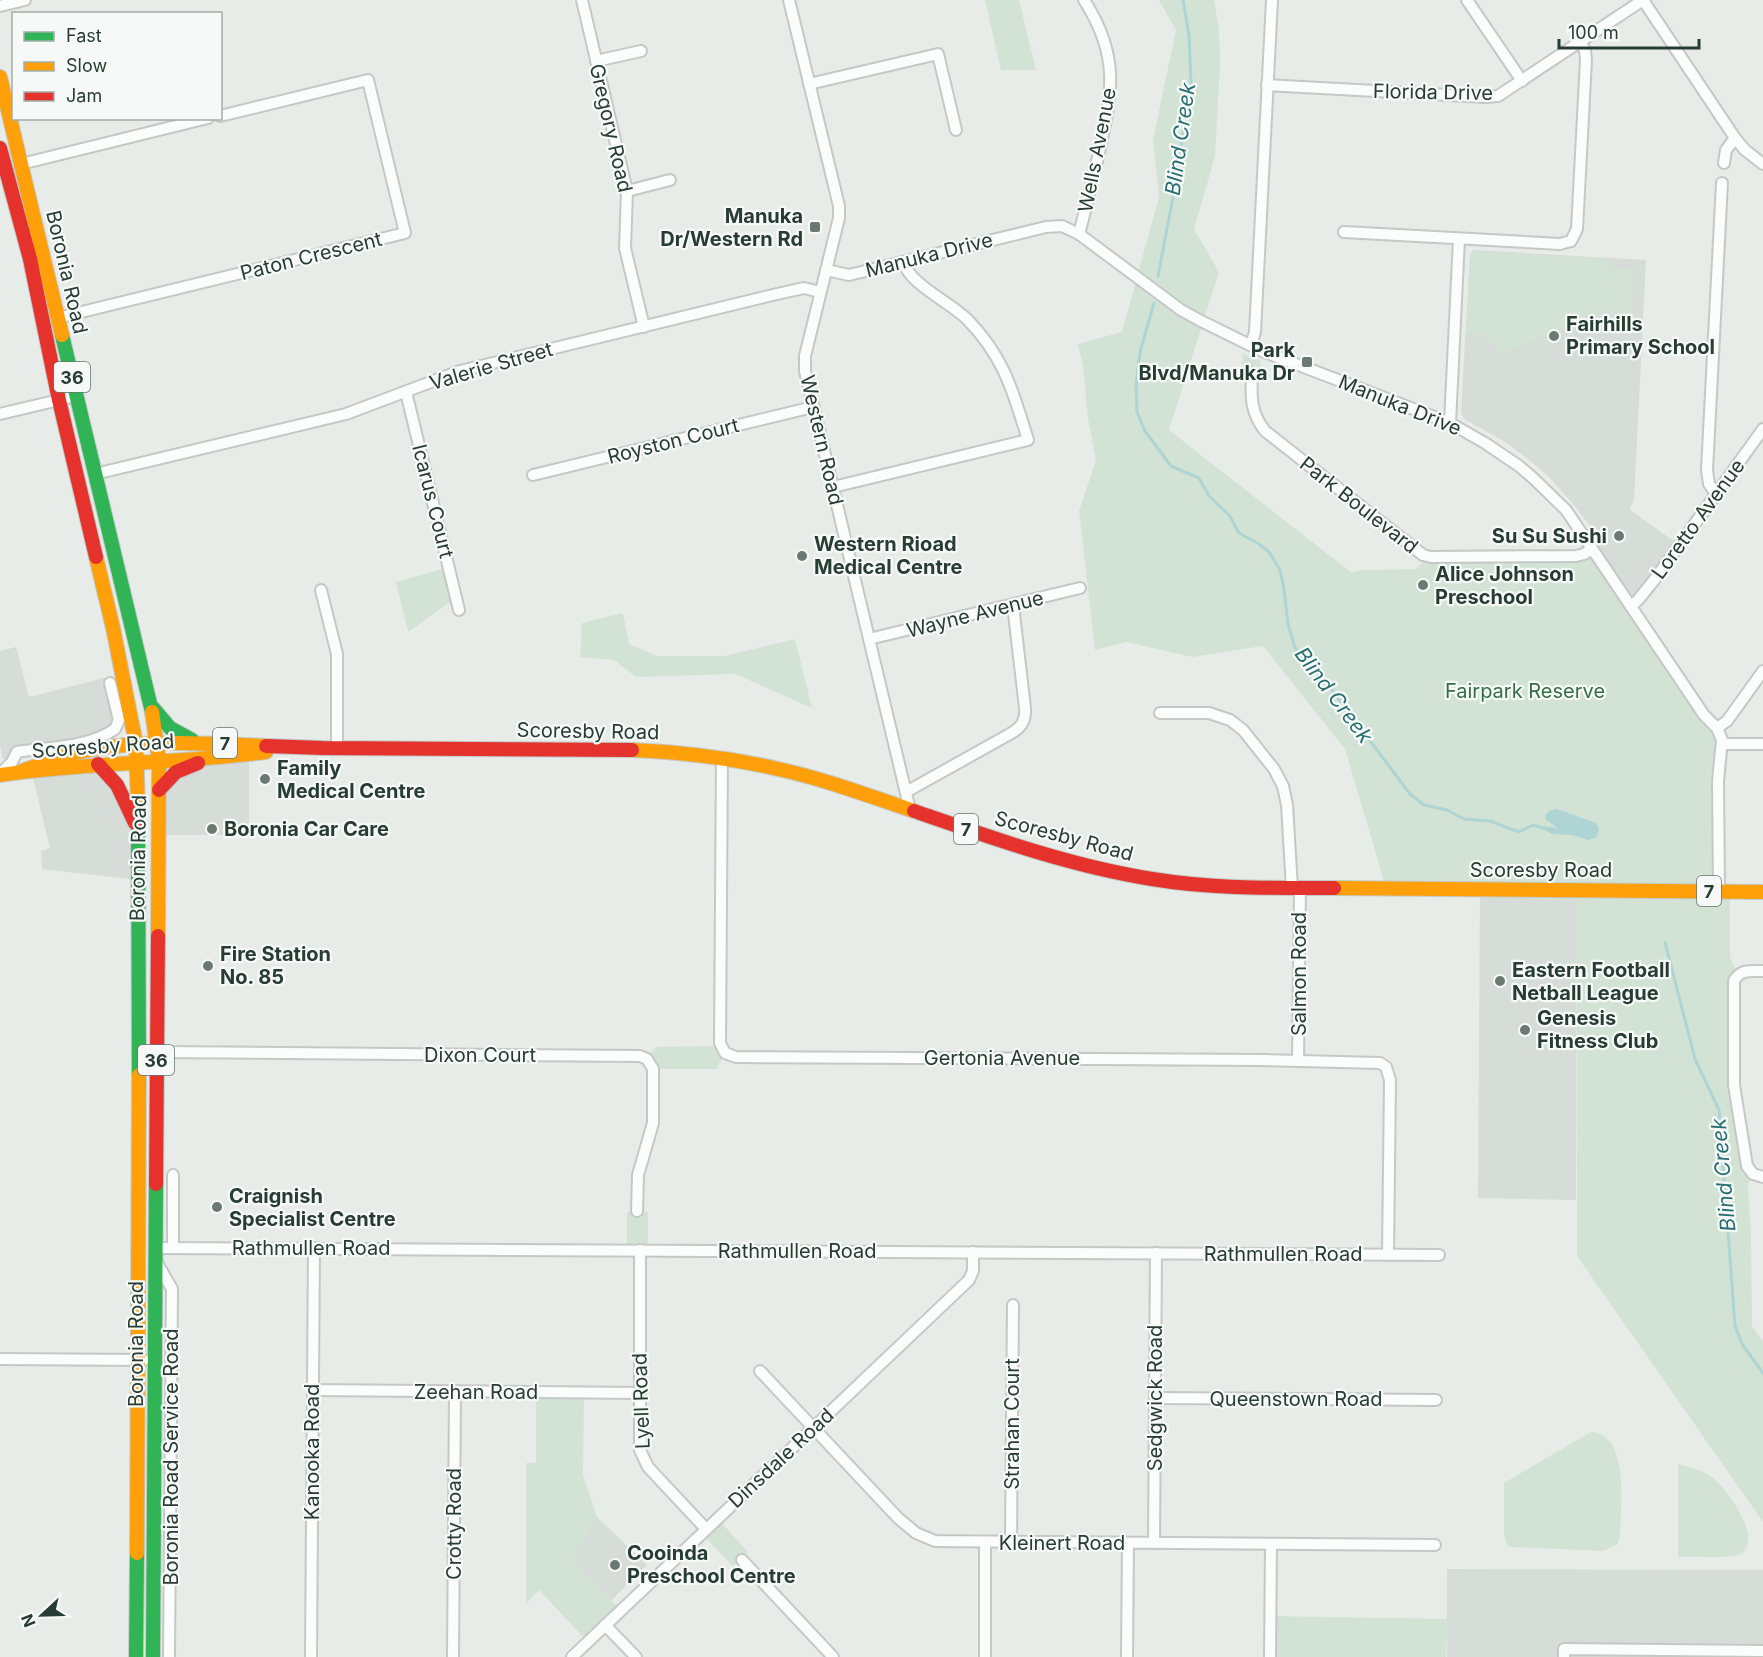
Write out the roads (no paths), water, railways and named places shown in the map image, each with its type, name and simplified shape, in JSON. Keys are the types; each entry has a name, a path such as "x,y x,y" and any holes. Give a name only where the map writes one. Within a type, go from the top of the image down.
{"main road":[{"name":"Boronia Road","path":"0,77 149,702 159,760 153,1657"},
{"name":"Boronia Road","path":"0,148 24,233 59,400 113,628 136,744 138,832 136,1657"},
{"path":"149,702 163,723 172,731 198,743"},
{"name":"Scoresby Road","path":"22,771 78,752 157,743 239,743 338,748 639,750 722,758 800,775 1036,853 1094,868 1184,883 1296,888 1763,892"},
{"name":"Scoresby Road","path":"0,775 98,764 210,759 293,747"},
{"path":"159,790 179,770 210,759"},
{"path":"98,764 113,779 121,792 138,832"},
{"path":"138,1248 156,1255"}],"street":[{"path":"0,6 25,0"},
{"name":"Gregory Road","path":"582,0 627,191 625,248 644,327"},
{"name":"Western Road","path":"789,0 839,206 804,360 813,407 910,810"},
{"name":"Wells Avenue","path":"1079,234 1112,91 1111,74 1103,38 1084,0"},
{"path":"1251,345 1254,334 1272,0"},
{"path":"1467,0 1522,81"},
{"path":"1643,0 1735,138 1744,150 1763,164"},
{"name":"Florida Drive","path":"1267,86 1498,96 1643,0"},
{"path":"1344,232 1560,244 1569,242 1575,236 1577,229 1586,57 1580,42"},
{"path":"596,61 641,51"},
{"path":"809,84 938,54 956,130"},
{"name":"Paton Crescent","path":"57,318 405,233 368,80 222,116"},
{"path":"21,164 200,120"},
{"path":"1724,163 1726,150 1735,138"},
{"path":"627,191 670,180"},
{"path":"1716,494 1709,484 1707,470 1722,183"},
{"name":"Manuka Drive","path":"826,270 849,274 1053,226 1066,227 1079,234 1192,317 1251,345 1450,423 1494,448 1533,478 1566,510 1704,715 1717,728 1722,744 1718,781 1719,891"},
{"path":"1450,423 1459,239"},
{"path":"833,487 1028,440 1011,385 992,348 959,312 909,274 903,262"},
{"name":"Valerie Street","path":"95,474 346,414 460,371 804,288 820,292"},
{"name":"Park Boulevard","path":"1252,373 1251,404 1255,416 1265,431 1423,555 1431,557 1576,556 1592,549"},
{"name":"Icarus Court","path":"406,392 459,609"},
{"path":"0,414 76,396"},
{"name":"Royston Court","path":"533,475 813,407"},
{"name":"Loretto Avenue","path":"1631,606 1642,596 1763,429"},
{"name":"Wayne Avenue","path":"869,639 1080,588"},
{"path":"321,590 337,654 338,748"},
{"path":"906,792 1022,725 1025,714 1013,605"},
{"path":"1717,728 1727,721 1763,671"},
{"path":"0,775 12,762 17,752 92,739 115,729 118,720 110,683"},
{"name":"Salmon Road","path":"1160,713 1209,713 1223,716 1243,730 1279,778 1286,796 1296,888 1298,1061"},
{"path":"1722,744 1763,744"},
{"name":"Gertonia Avenue","path":"722,758 720,1043 722,1051 727,1055 1376,1062 1386,1067 1390,1080 1388,1255"},
{"path":"1763,971 1743,972 1734,981 1734,1084 1747,1166 1753,1174 1763,1177"},
{"name":"Dixon Court","path":"156,1052 640,1056 647,1059 653,1069 653,1127 638,1175 637,1211"},
{"path":"173,1175 173,1247"},
{"name":"Rathmullen Road","path":"156,1255 173,1247 1439,1256"},
{"name":"Kanooka Road","path":"311,1657 314,1248"},
{"name":"Lyell Road","path":"640,1250 639,1444 645,1462 706,1529"},
{"name":"Dinsdale Road","path":"572,1657 969,1280 973,1271 973,1252"},
{"name":"Sedgwick Road","path":"1154,1543 1156,1253"},
{"name":"Boronia Road Service Road","path":"156,1255 172,1289 170,1657"},
{"name":"Strahan Court","path":"1011,1542 1013,1305"},
{"path":"0,1359 156,1360"},
{"name":"Kleinert Road","path":"760,1371 898,1518 915,1533 929,1539 941,1542 1435,1545"},
{"name":"Zeehan Road","path":"313,1390 639,1393"},
{"name":"Crotty Road","path":"453,1657 455,1391"},
{"name":"Queenstown Road","path":"1155,1398 1436,1400"},
{"path":"985,1542 985,1657"},
{"path":"1127,1657 1128,1543"},
{"path":"1270,1657 1271,1544"},
{"path":"742,1560 833,1657"},
{"path":"605,1625 636,1657"},
{"path":"1564,1657 1564,1649 1763,1651"}],"water":[{"path":"1557,809 1596,823 1599,829 1597,837 1588,840 1572,835 1553,834 1542,829 1542,826 1558,828 1546,820 1545,816 1549,811"}],"waterway":[{"name":"Blind Creek","path":"1158,276 1191,81 1189,35 1183,0"},
{"name":"Blind Creek","path":"1154,303 1140,352 1136,385 1137,412 1145,431 1171,466 1199,478 1209,496 1229,515 1239,533 1270,553 1280,570 1288,624 1295,648 1306,664 1328,685 1410,794 1424,805 1447,810 1464,819 1490,821 1519,832 1533,825 1543,828"},
{"name":"Blind Creek","path":"1665,942 1695,1059 1719,1110 1735,1326 1742,1344 1763,1373"}],"place":[{"name":"Manuka Dr/Western Rd","path":"815,227"},
{"name":"Fairhills Primary School","path":"1554,336"},
{"name":"Park Blvd/Manuka Dr","path":"1307,362"},
{"name":"Su Su Sushi","path":"1619,536"},
{"name":"Western Rioad Medical Centre","path":"802,556"},
{"name":"Alice Johnson Preschool","path":"1423,585"},
{"name":"Family Medical Centre","path":"265,779"},
{"name":"Boronia Car Care","path":"212,829"},
{"name":"Fire Station No. 85","path":"208,966"},
{"name":"Eastern Football Netball League","path":"1500,981"},
{"name":"Genesis Fitness Club","path":"1525,1030"},
{"name":"Craignish Specialist Centre","path":"217,1207"},
{"name":"Cooinda Preschool Centre","path":"615,1565"}],"park label":[{"name":"Fairpark Reserve","path":"1525,691"}]}
